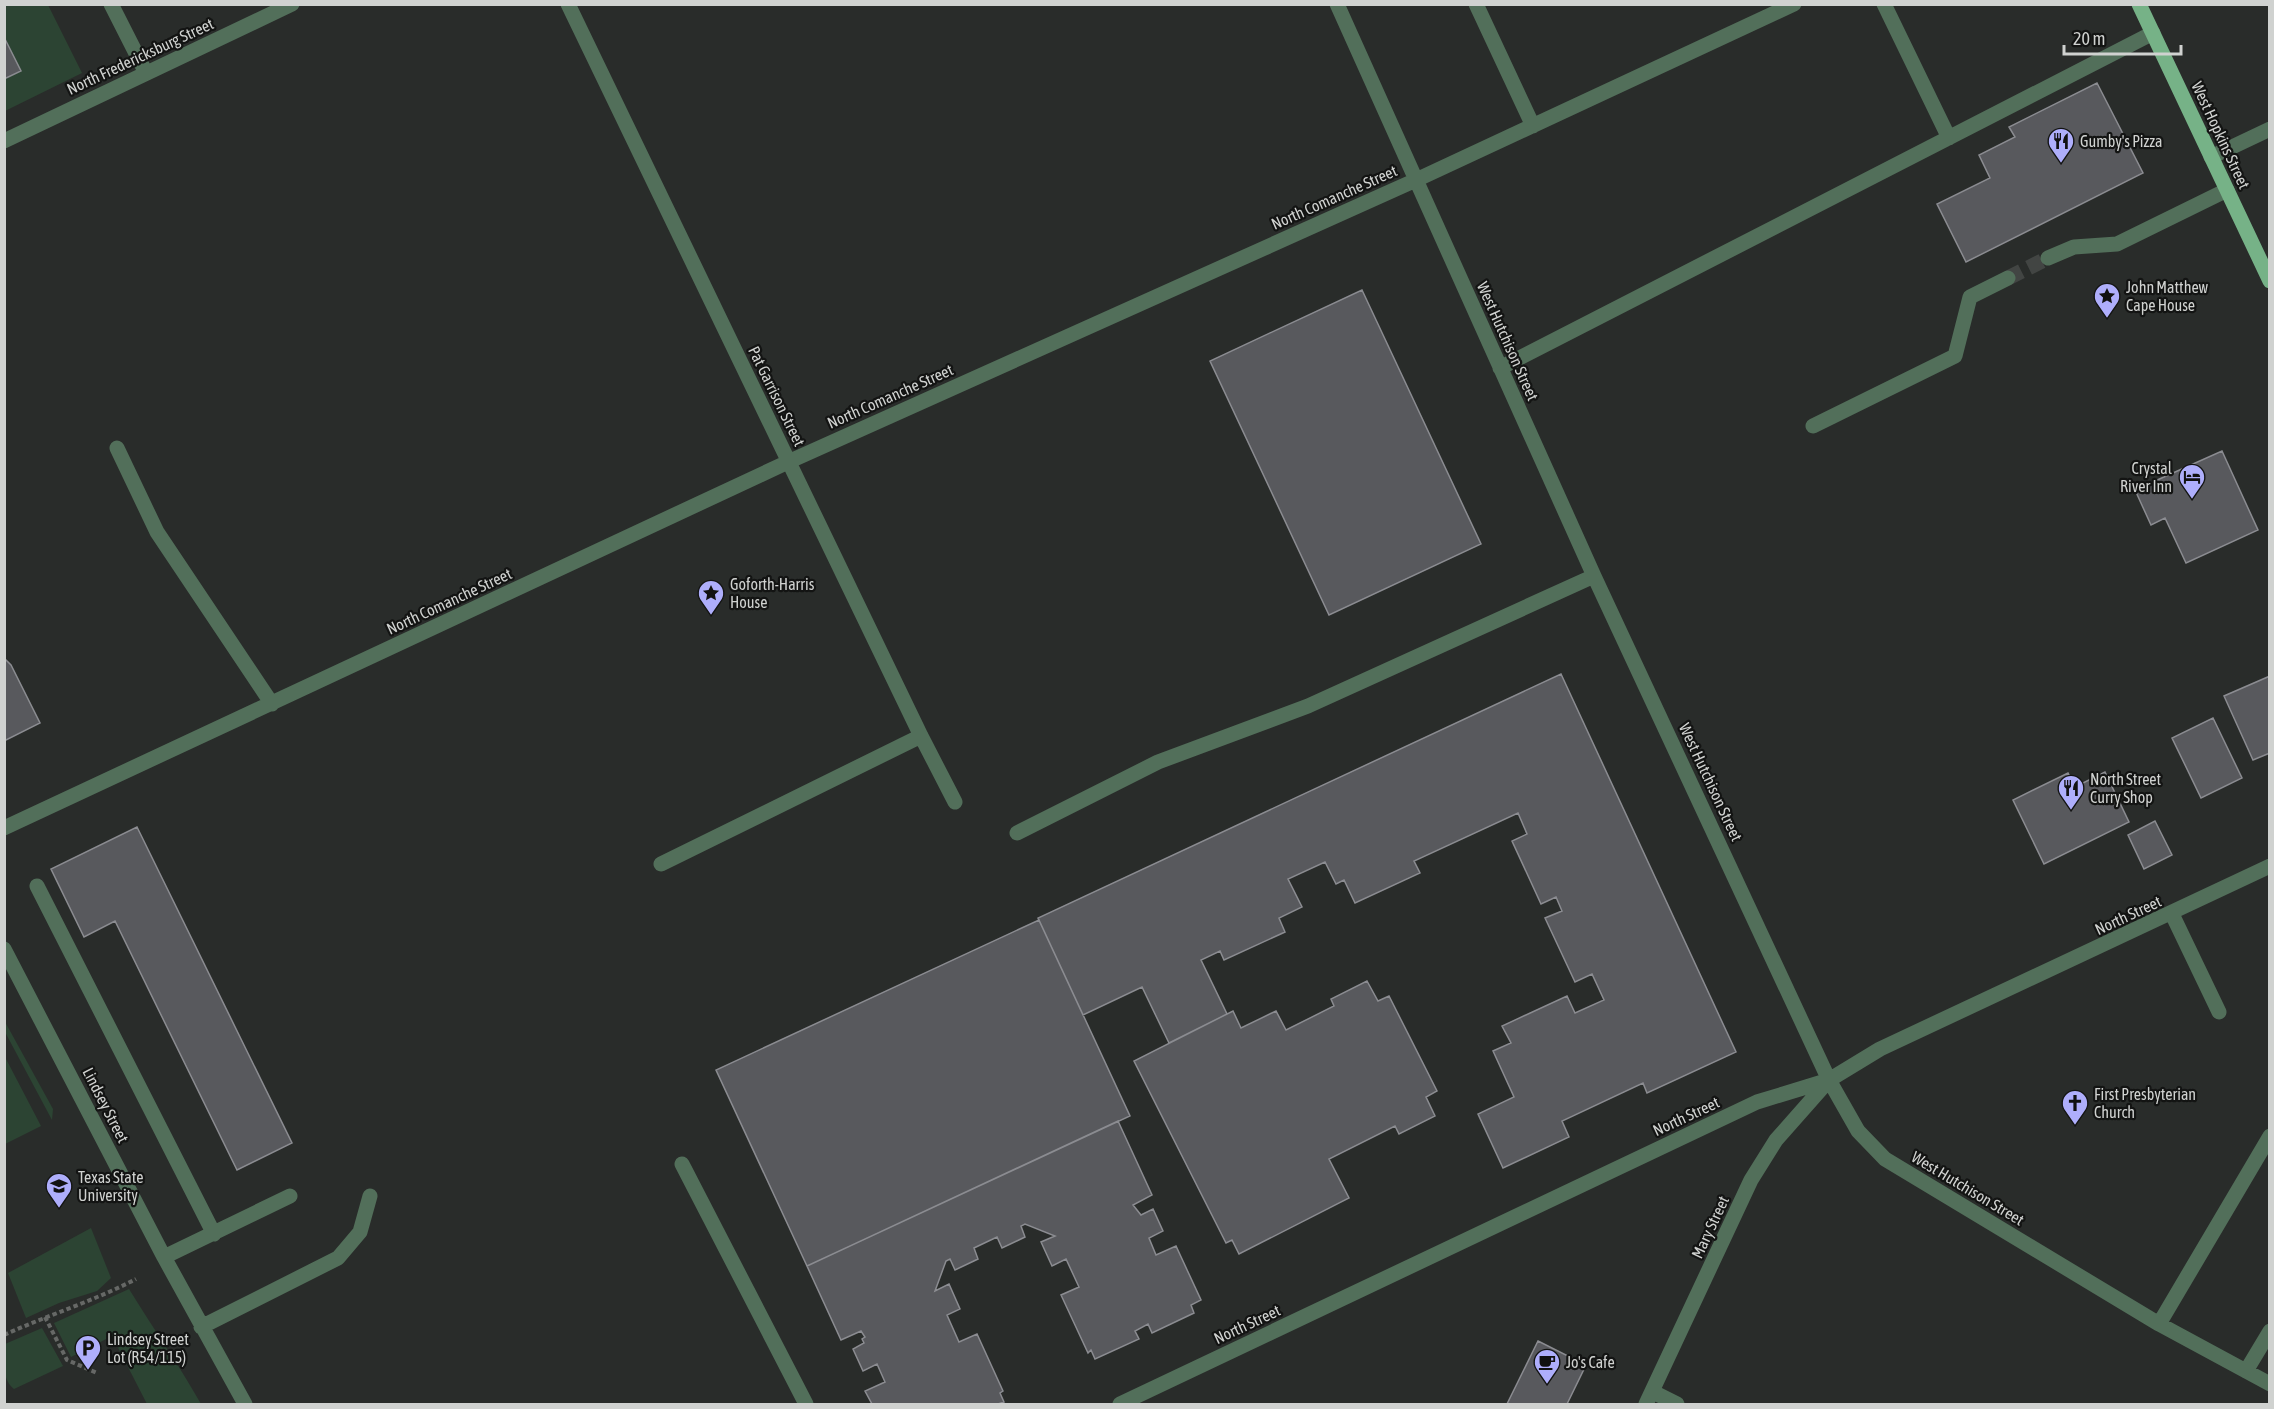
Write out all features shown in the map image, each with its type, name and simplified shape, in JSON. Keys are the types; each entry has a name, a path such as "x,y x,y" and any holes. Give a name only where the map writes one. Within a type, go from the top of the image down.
{"main road":[{"name":"West Hopkins Street","path":"2139,4 2267,271"}],"street":[{"path":"111,4 147,73"},
{"name":"North Fredericksburg Street","path":"4,141 292,4"},
{"name":"Pat Garrison Street","path":"568,4 921,736 955,801"},
{"name":"West Hutchison Street","path":"1337,4 1594,576 1829,1080 1858,1131 1885,1159 2159,1324 2270,1384"},
{"path":"1476,4 1533,126"},
{"name":"North Comanche Street","path":"4,828 788,462 1416,180 1794,4"},
{"path":"1884,4 1949,138"},
{"path":"1500,368 2153,33"},
{"path":"2211,157 2270,129"},
{"path":"2048,258 2074,247 2117,244 2227,190"},
{"path":"1813,426 1955,356 1970,297 2008,278"},
{"path":"117,448 157,532 272,704"},
{"path":"1017,833 1158,762 1308,706 1594,576"},
{"path":"661,864 921,736"},
{"name":"North Street","path":"1120,1404 1757,1102 1829,1080 1880,1049 2172,914 2270,866"},
{"path":"37,886 214,1234"},
{"path":"2172,914 2219,1012"},
{"name":"Lindsey Street","path":"4,949 164,1257 244,1404"},
{"name":"Mary Street","path":"1650,1398 1751,1180 1776,1140 1829,1080"},
{"path":"2159,1324 2270,1136"},
{"path":"682,1164 806,1404"},
{"path":"164,1257 291,1196"},
{"path":"201,1327 338,1258 360,1232 370,1196"},
{"path":"2246,1371 2270,1331"},
{"path":"1650,1398 1677,1404"}],"path":[{"path":"4,1335 45,1317 95,1300 136,1279"},
{"path":"45,1317 67,1359 97,1373"}],"green space":[{"path":"5,5 48,5 82,73 5,111 5,79 20,71 5,37"},
{"path":"4,1020 53,1109 52,1120 5,1032"},
{"path":"5,1057 41,1126 4,1144"},
{"path":"91,1228 111,1278 97,1291 59,1303 26,1318 8,1273"},
{"path":"129,1289 201,1404 147,1404 112,1336 71,1357 54,1323"},
{"path":"42,1328 63,1366 14,1389 5,1375 5,1344"}],"building":[{"path":"4,37 21,71 4,79"},
{"name":"Gumby's Pizza","path":"2097,83 2143,173 1966,262 1937,204 1990,178 1979,155 2015,137 2009,127"},
{"path":"1362,290 1481,544 1329,615 1210,361"},
{"name":"Crystal River Inn","path":"2222,451 2258,530 2186,563 2165,518 2151,525 2135,490"},
{"path":"4,658 11,665 40,723 4,741"},
{"path":"1561,674 1736,1052 1647,1093 1643,1083 1562,1121 1569,1137 1503,1168 1478,1114 1514,1097 1493,1051 1511,1043 1502,1026 1567,996 1575,1013 1604,1000 1592,974 1575,982 1545,918 1562,911 1556,897 1541,904 1512,841 1527,834 1518,813 1414,861 1420,873 1355,903 1344,880 1336,884 1325,862 1288,879 1302,907 1279,918 1285,932 1224,960 1220,951 1201,960 1227,1014 1169,1043 1142,987 1083,1015 1038,918"},
{"path":"2270,676 2270,753 2253,760 2224,696"},
{"path":"2213,718 2242,778 2201,798 2172,738"},
{"name":"North Street Curry Shop","path":"2105,772 2129,822 2044,864 2013,800 2068,773 2075,787"},
{"path":"2155,821 2172,855 2144,869 2128,835"},
{"path":"137,827 292,1143 237,1170 115,921 84,937 51,869"},
{"path":"1039,920 1130,1116 807,1266 716,1070"},
{"path":"1367,981 1378,1001 1389,996 1437,1091 1426,1097 1435,1116 1399,1134 1395,1126 1329,1159 1349,1198 1239,1254 1232,1240 1226,1243 1134,1061 1233,1011 1241,1028 1276,1011 1286,1030 1334,1006 1331,999"},
{"path":"1118,1121 1152,1195 1133,1205 1141,1215 1153,1209 1163,1231 1149,1238 1156,1255 1176,1246 1201,1300 1191,1305 1194,1313 1152,1333 1148,1324 1135,1331 1139,1339 1095,1359 1091,1350 1088,1353 1061,1295 1079,1287 1066,1259 1052,1266 1041,1242 1055,1236 1025,1224 1021,1226 1025,1237 1002,1248 997,1237 974,1248 978,1259 955,1270 950,1259 946,1261 935,1291 949,1284 960,1309 947,1315 959,1342 977,1334 1003,1391 1000,1393 1004,1402 998,1404 872,1404 865,1391 885,1382 877,1364 863,1371 853,1349 864,1343 862,1339 865,1337 861,1331 841,1340 807,1266"},
{"name":"Jo's Cafe","path":"1538,1341 1586,1365 1567,1404 1507,1404"}],"tunnel":[{"path":"2008,278 2048,258"}],"place":[{"name":"Gumby's Pizza","path":"2061,164"},
{"name":"John Matthew Cape House","path":"2107,319"},
{"name":"Crystal River Inn","path":"2192,500"},
{"name":"Goforth-Harris House","path":"711,616"},
{"name":"North Street Curry Shop","path":"2071,811"},
{"name":"First Presbyterian Church","path":"2075,1126"},
{"name":"Texas State University","path":"59,1209"},
{"name":"Lindsey Street Lot (R54/115)","path":"88,1371"},
{"name":"Jo's Cafe","path":"1547,1385"}]}
